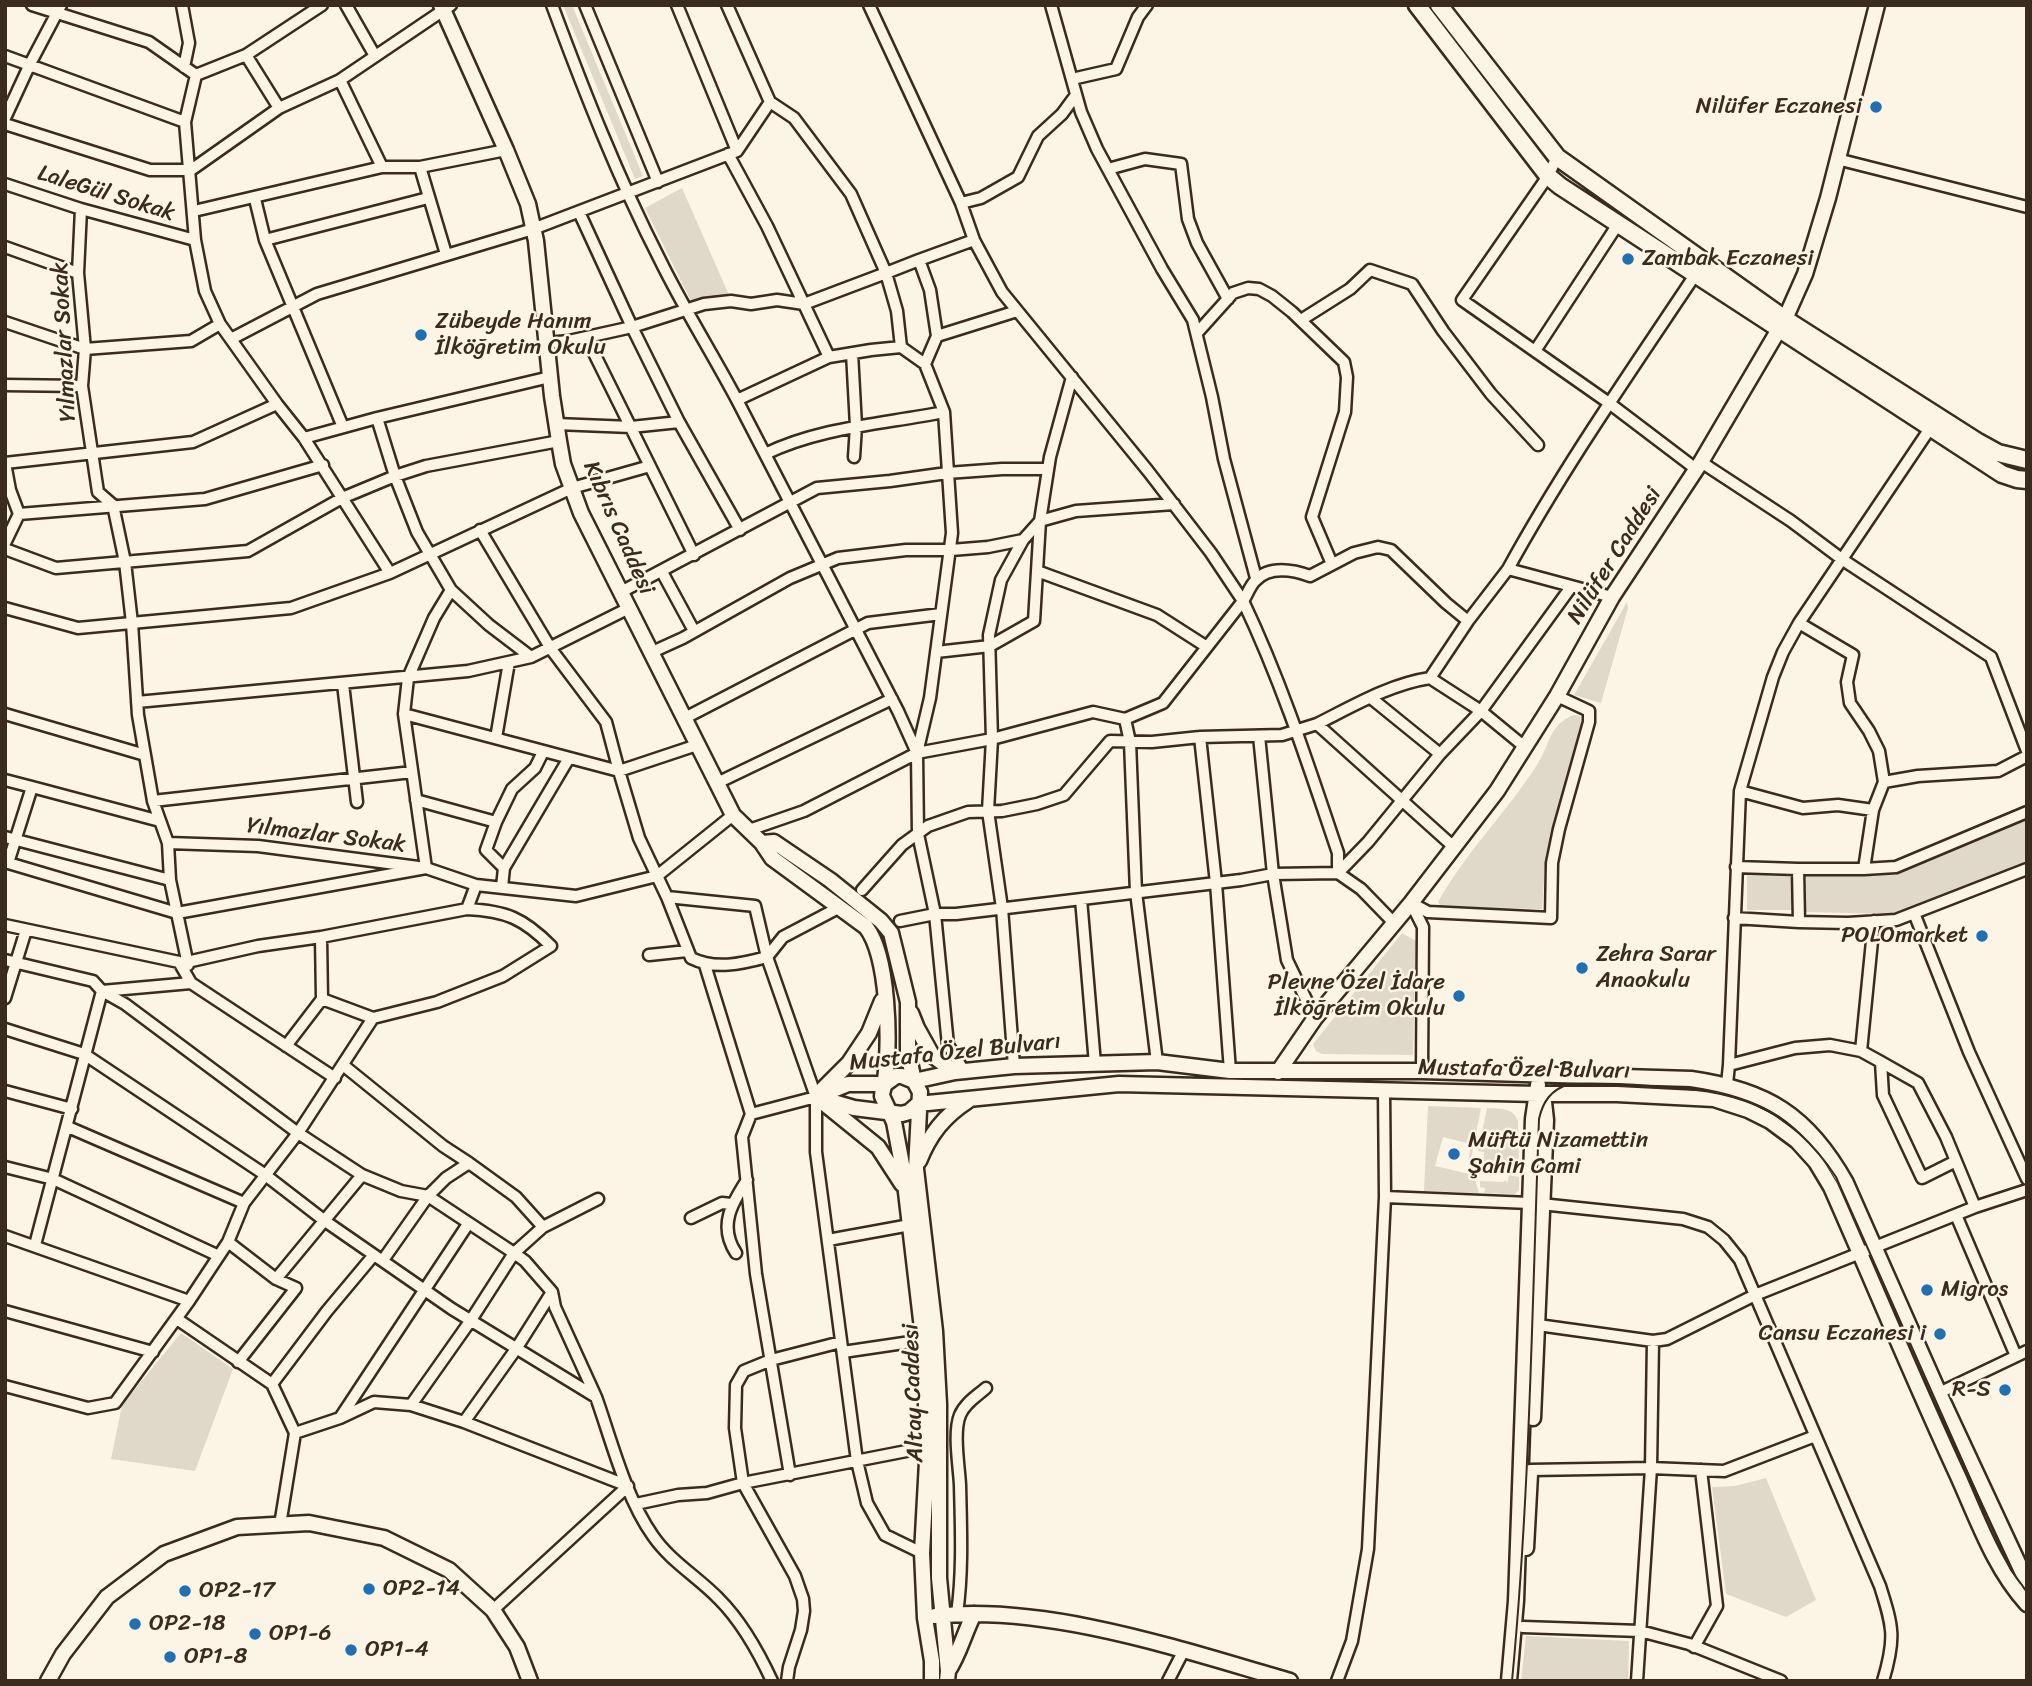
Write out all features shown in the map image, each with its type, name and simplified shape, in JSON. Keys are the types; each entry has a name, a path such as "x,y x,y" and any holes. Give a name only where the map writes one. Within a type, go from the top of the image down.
{"main road":[{"path":"1416,5 1548,176 1695,275 1782,324 1935,421 1998,453 2027,460"},
{"path":"1440,5 1557,157 1782,324"},
{"name":"Nilüfer Caddesi","path":"1278,1072 1315,1018 1455,848 1526,748 1612,597 1699,465 1782,324 1805,274 1838,159 1877,5"},
{"name":"Kıbrıs Caddesi","path":"445,7 528,204 556,424 563,464 572,488 650,653 733,815 762,843 772,858 855,917 874,938 880,956 887,1034 885,1084"},
{"path":"1935,421 2002,474 2027,480"},
{"name":"Kıbrıs Caddesi","path":"762,843 774,842 830,880 881,920 891,933 908,1002 908,1053 914,1081"},
{"path":"884,996 869,1033 849,1063 839,1070 816,1097 878,1147 905,1189"},
{"path":"908,1002 917,1028 932,1055 960,1072"},
{"name":"Mustafa Özel Bulvarı","path":"816,1097 848,1084 885,1084 890,1079 902,1076 914,1081 1014,1066 1157,1062 1230,1071 1422,1071 1691,1079 1727,1084 1758,1096 1790,1114 1814,1134 1832,1157 2027,1582"},
{"path":"1508,1681 1516,1601 1519,1492 1522,1477 1536,1203 1546,1111 1544,1102 1537,1094 1538,1075"},
{"path":"914,1081 920,1092 918,1104"},
{"path":"885,1084 883,1102 891,1111"},
{"name":"Mustafa Özel Bulvarı","path":"816,1097 853,1108 902,1114 918,1104 1119,1084 1617,1094 1714,1100 1748,1110 1770,1121 1797,1141 1816,1162 1860,1252 1920,1394 1988,1540 2011,1586 2027,1604"},
{"path":"916,1169 927,1142 939,1124 951,1111 972,1098"},
{"name":"Altay Caddesi","path":"918,1104 916,1169 936,1331 939,1404 939,1578 950,1615 947,1676"},
{"name":"Altay Caddesi","path":"891,1111 905,1189 924,1340 927,1447 922,1553 932,1681"},
{"path":"1516,1681 1523,1626 1538,1325 1536,1203"},
{"path":"48,1681 63,1654 107,1597 163,1554 237,1527 309,1523 384,1538 449,1570 493,1610 517,1647 530,1681"},
{"path":"947,1676 956,1658 962,1636 974,1614"},
{"path":"925,1618 974,1614 1073,1624 1184,1650 1290,1681"}],"street":[{"path":"32,5 59,9 149,42 195,75"},
{"path":"181,5 189,43 184,66"},
{"path":"195,75 246,55 322,5"},
{"path":"346,5 375,56"},
{"path":"552,5 578,75 628,193 661,262 737,400 892,699 917,754"},
{"path":"584,5 658,182"},
{"path":"677,5 732,152 829,357"},
{"path":"727,5 771,102 800,125 851,194 886,273 897,310 901,347"},
{"path":"869,5 961,203 974,240 1002,292 1174,504 1243,601 1268,653 1298,730 1338,853 1338,873"},
{"path":"1051,5 1081,112 1108,169 1193,320 1224,459 1256,579"},
{"path":"1072,79 1116,69 1138,17 1147,5"},
{"path":"5,124 150,170 191,170 279,108 340,80 445,7"},
{"path":"5,118 59,9"},
{"path":"246,55 279,108"},
{"path":"5,56 185,122"},
{"path":"195,75 185,122 195,240 205,291 220,324 323,465 390,573"},
{"path":"340,80 382,167"},
{"path":"961,203 981,198 1018,177 1038,136 1062,114 1076,95"},
{"path":"231,340 317,294 533,229 732,152 771,102"},
{"path":"194,211 255,199 382,167 420,167 506,150"},
{"path":"1557,157 1548,176 1462,300 1699,465 1791,521 1843,560 1991,657 2027,754 1998,771 1918,776 1884,782"},
{"path":"1108,169 1145,159 1181,163 1188,219 1228,299"},
{"path":"1838,159 2027,207"},
{"path":"420,167 446,254"},
{"name":"LaleGül Sokak","path":"5,184 81,209 195,240"},
{"path":"265,240 428,198"},
{"path":"255,199 265,240 343,427"},
{"name":"Yılmazlar Sokak","path":"81,209 78,273 85,349 82,386 98,492 113,505 125,562 137,702 145,755 153,801 168,844 258,846 426,868 404,714 408,678 434,618 451,590"},
{"path":"579,212 679,422 740,530"},
{"path":"1535,351 1618,224"},
{"path":"547,343 632,327 687,309 731,301 751,304 777,300 804,304 974,240"},
{"path":"5,247 78,273"},
{"path":"919,260 930,290 937,335 925,364"},
{"path":"1301,320 1350,289 1370,270 1412,284 1443,331 1491,394 1538,445"},
{"path":"1430,678 1468,621 1508,569 1529,530 1609,403 1695,275"},
{"path":"1197,333 1233,293 1248,288 1259,289 1301,320 1344,362 1347,377 1345,412 1312,517 1332,565"},
{"path":"937,335 1017,311"},
{"path":"5,322 85,349 191,341 220,324"},
{"path":"586,337 694,555"},
{"path":"737,400 829,357 901,347 925,364 944,412 951,550 930,698 917,754 918,834 935,914 948,1045 960,1072"},
{"path":"852,353 856,426 853,457"},
{"path":"304,438 550,377"},
{"path":"936,652 990,646 1034,621 1040,521 1048,469 1072,377"},
{"path":"5,385 82,386"},
{"path":"19,514 7,490 5,463 193,442 276,404"},
{"path":"765,454 792,441 856,426 882,424 944,412"},
{"path":"377,418 395,476 417,532 451,590 489,625 531,657"},
{"path":"1727,1084 1740,791 1773,677 1799,623 1935,421"},
{"path":"556,424 631,427 679,422"},
{"path":"5,549 56,568 248,551 342,498 395,476 426,466 559,440"},
{"path":"19,514 205,499 323,465"},
{"path":"5,608 78,628 291,608 390,573 572,488 650,466"},
{"path":"621,592 817,488 947,473 1048,469"},
{"path":"1014,1066 1002,908 988,811 992,739 989,635 1001,580 1023,540 1040,521 1076,511 1174,504"},
{"path":"5,543 19,514"},
{"path":"481,530 551,649 606,722 639,838 667,897 691,958 705,965 738,964 767,957 783,937 840,907"},
{"path":"650,653 790,578 838,558 906,550 988,547 1023,540"},
{"path":"748,830 804,811 917,754 992,739 1093,712 1125,719 1163,704 1243,601 1256,579 1275,571 1293,570 1310,576 1354,553 1378,547 1391,550 1468,621"},
{"path":"1508,569 1612,597"},
{"path":"1037,571 1157,615 1207,647"},
{"path":"662,572 694,631"},
{"path":"1338,873 1368,842 1440,754 1481,711 1570,587"},
{"path":"137,702 468,671 531,657 629,608"},
{"path":"683,719 868,623 941,614"},
{"path":"1799,623 1853,655 1847,682 1850,703 1870,731 1879,751 1884,782 1873,810 1864,869"},
{"path":"496,738 509,662"},
{"path":"862,890 902,845 928,826 968,811 1002,811 1037,804 1064,794 1110,741 1174,741 1200,737 1282,735 1317,724 1410,681 1430,678 1481,711 1526,748"},
{"path":"343,684 357,802"},
{"path":"1411,903 1428,912 1551,918 1552,863 1589,722 1589,711 1558,696"},
{"path":"1371,698 1440,754"},
{"path":"717,783 892,699"},
{"path":"5,714 145,755"},
{"path":"404,714 619,771 697,745"},
{"path":"1125,719 1130,741 1136,892 1157,1062"},
{"path":"1317,724 1455,848"},
{"path":"1259,736 1273,874 1287,960 1315,1018"},
{"path":"1200,737 1216,883 1230,1071"},
{"path":"504,868 486,850 512,789 535,768 543,752"},
{"path":"502,887 504,868 569,758"},
{"path":"153,801 412,772"},
{"path":"5,780 160,821"},
{"path":"32,787 7,862 177,913 426,868 476,885 576,896 657,876 733,815"},
{"path":"1740,791 1802,808 1838,805 1873,810"},
{"path":"416,800 496,822"},
{"path":"1736,867 1896,867 2027,812"},
{"path":"5,836 170,880"},
{"path":"168,844 170,880 191,983"},
{"path":"1798,869 1799,922"},
{"path":"1734,918 1799,922 1896,919 2027,869"},
{"path":"900,921 935,914 1081,899 1273,874 1338,873 1361,889 1394,923"},
{"path":"467,909 476,885"},
{"path":"667,897 755,906 767,957 816,1097 816,1153 857,1461 867,1503 885,1535 922,1553"},
{"path":"1081,899 1095,1063"},
{"path":"1411,903 1423,927 1422,1071"},
{"path":"187,962 258,946 321,937 467,909 499,911 535,929 551,946 503,976 437,1002 373,1018 322,999"},
{"path":"1913,913 1969,1052 2027,1179"},
{"path":"1861,1051 1874,921"},
{"path":"5,925 179,962 191,983 335,1078"},
{"path":"5,998 11,961 26,930"},
{"path":"286,1046 322,999 321,937"},
{"path":"649,955 687,951"},
{"path":"11,961 93,981 102,991 125,1004 298,1133 362,1175 401,1191 428,1196 525,1261 552,1292 555,1307 596,1397 628,1486 652,1534 668,1555 719,1599 738,1624 772,1681"},
{"path":"705,965 751,1114 742,1137 757,1274 790,1475"},
{"path":"102,991 191,983"},
{"path":"35,1245 102,991"},
{"path":"5,1387 88,1408 115,1403 177,1319 228,1242 244,1203 298,1133 373,1018"},
{"path":"5,1029 84,1054 264,1174 325,1222 425,1290 596,1397"},
{"path":"1729,1065 1807,1047 1830,1045 1861,1051 1881,1062 1917,1083 1946,1137 1975,1207"},
{"path":"1881,1062 1883,1095 1922,1178 1956,1161"},
{"path":"343,1065 443,1146 516,1197 543,1227"},
{"path":"5,1091 72,1109"},
{"path":"1337,1681 1352,1642 1368,1549 1385,1197 1384,1091"},
{"path":"751,1114 816,1097"},
{"path":"68,1127 244,1203"},
{"path":"272,1384 327,1311 378,1258 428,1196 446,1178 469,1163"},
{"path":"5,1167 53,1179 219,1256"},
{"path":"276,1279 362,1175"},
{"path":"736,1253 729,1243 728,1220 731,1204 747,1180"},
{"path":"1538,1325 1653,1341 1667,1339 1755,1295 1975,1207 2027,1189"},
{"path":"1385,1197 1536,1203 1682,1219 1708,1227 1724,1240 1740,1260 1875,1573 1892,1624 1892,1652 1883,1681"},
{"path":"411,1405 514,1253 543,1227 598,1199"},
{"path":"691,1219 722,1203 731,1204"},
{"path":"1939,1393 2022,1353 1956,1215"},
{"path":"340,1418 468,1224"},
{"path":"828,1240 910,1225"},
{"path":"5,1236 189,1301"},
{"path":"228,1242 276,1279 296,1288 238,1362"},
{"path":"464,1422 516,1349 552,1292"},
{"path":"5,1311 153,1352"},
{"path":"177,1319 272,1384 295,1433 281,1525"},
{"path":"788,1681 789,1667 801,1630 803,1599 795,1576 743,1483 735,1428 736,1385 744,1371 771,1360 842,1347 924,1340"},
{"path":"1637,1681 1651,1468 1653,1341"},
{"path":"950,1615 961,1590 957,1430 960,1416 968,1402 986,1388"},
{"path":"295,1433 340,1418 374,1402 411,1405 464,1422 628,1486"},
{"path":"1530,1470 1651,1468 1724,1471 1815,1436"},
{"path":"636,1504 678,1495 707,1493 743,1483 927,1447"},
{"path":"1694,1647 1717,1606 1702,1470"},
{"path":"493,1610 628,1486"},
{"path":"1523,1626 1640,1631 1694,1647 1781,1681"},
{"path":"1168,1681 1184,1650"}],"shaded area":[{"path":"563,5 572,5 643,176 635,179"},
{"path":"682,188 729,295 691,301 645,208"},
{"path":"1627,602 1628,608 1601,703 1574,695"},
{"path":"1574,715 1580,716 1581,723 1545,864 1542,909 1441,907 1438,902 1449,884 1525,783 1555,730"},
{"path":"2027,818 2027,861 1915,908 1893,914 1803,912 1803,873 1900,872"},
{"path":"1747,871 1795,872 1794,910 1747,910"},
{"path":"1402,933 1416,941 1413,1055 1322,1054 1316,1051 1313,1044"},
{"path":"1428,1106 1481,1108 1470,1164 1471,1144 1443,1137 1435,1166 1474,1175 1479,1193 1424,1191"},
{"path":"1487,1108 1509,1111 1516,1116 1519,1173 1483,1171 1484,1152 1478,1151"},
{"path":"1509,1175 1519,1177 1519,1190 1515,1194 1484,1193 1485,1188 1480,1187 1480,1181 1506,1180 1507,1184"},
{"path":"181,1333 233,1369 195,1471 111,1459 122,1405"},
{"path":"1766,1478 1816,1600 1786,1617 1726,1594 1712,1487 1735,1486"},
{"path":"1526,1636 1629,1641 1628,1681 1521,1681"}],"tram line":[{"path":"1512,1681 1527,1470 1539,1119 1549,1097 1557,1089 1569,1084 1680,1088 1733,1097 1778,1117 1798,1132 1817,1152 1836,1177 2011,1570 2027,1592"}],"place":[{"name":"Nilüfer Eczanesi","path":"1876,107"},
{"name":"Zambak Eczanesi","path":"1628,259"},
{"name":"Zübeyde Hanım İlköğretim Okulu","path":"421,335"},
{"name":"POLOmarket","path":"1982,936"},
{"name":"Zehra Sarar Anaokulu","path":"1582,968"},
{"name":"Plevne Özel İdare İlköğretim Okulu","path":"1459,996"},
{"name":"Müftü Nizamettin Şahin Cami","path":"1454,1154"},
{"name":"Migros","path":"1927,1290"},
{"name":"Cansu Eczanesi i","path":"1940,1334"},
{"name":"R-S","path":"2005,1390"},
{"name":"OP2-14","path":"369,1589"},
{"name":"OP2-17","path":"185,1591"},
{"name":"OP2-18","path":"135,1624"},
{"name":"OP1-6","path":"255,1634"},
{"name":"OP1-4","path":"351,1650"},
{"name":"OP1-8","path":"170,1657"}]}
